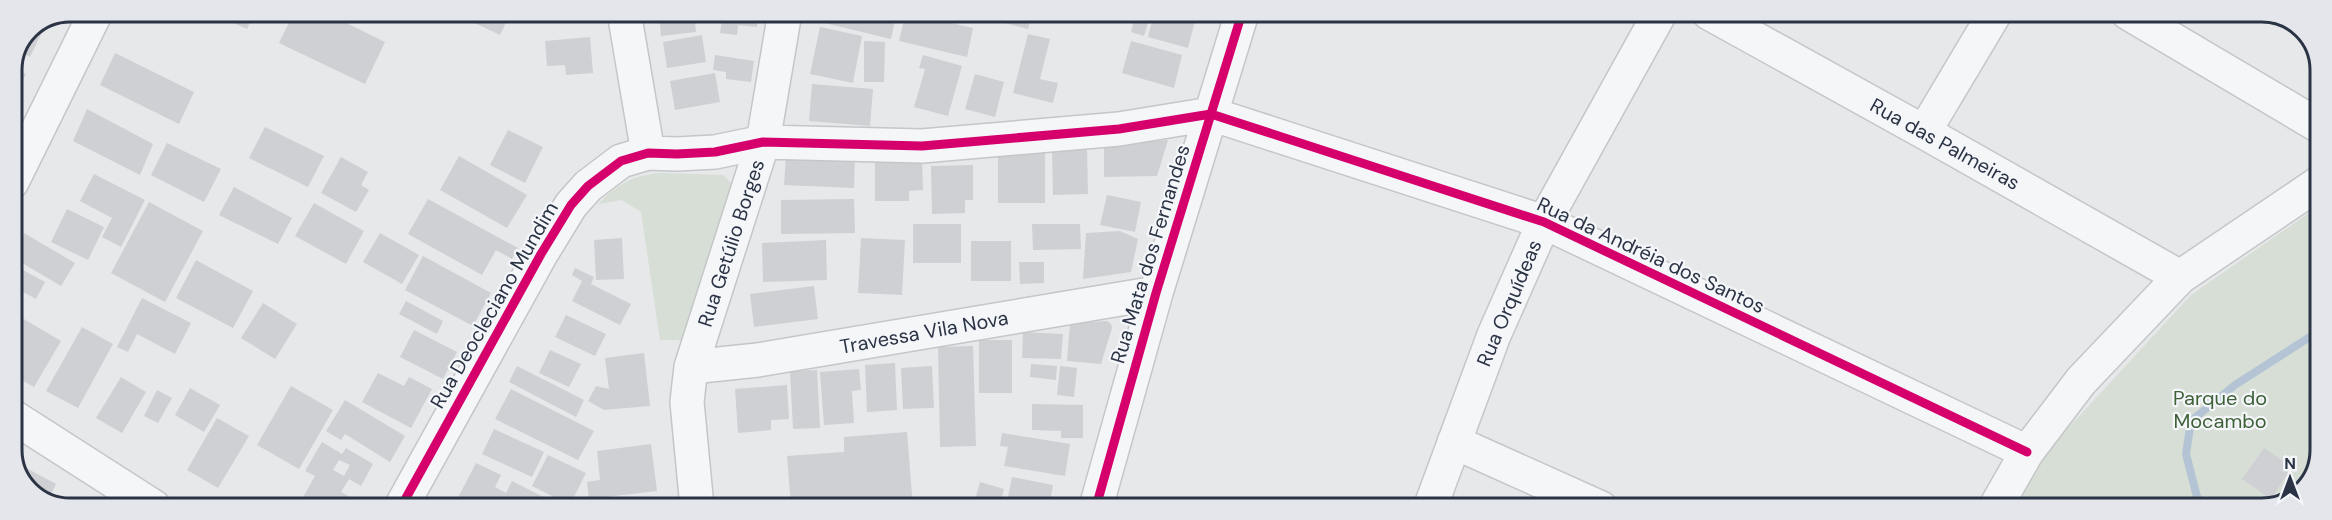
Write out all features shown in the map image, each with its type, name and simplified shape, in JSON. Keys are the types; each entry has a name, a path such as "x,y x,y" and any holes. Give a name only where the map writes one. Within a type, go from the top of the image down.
{"street":[{"path":"22,161 91,22"},
{"path":"626,22 648,153"},
{"name":"Rua Getúlio Borges","path":"695,498 687,402 691,367 763,142 783,22"},
{"name":"Rua Mata dos Fernandes","path":"1099,498 1156,293 1239,22"},
{"name":"Rua Orquídeas","path":"1434,498 1494,335 1544,222 1655,22"},
{"name":"Rua das Palmeiras","path":"1725,22 2180,277"},
{"path":"1924,132 1990,22"},
{"path":"2143,22 2309,120"},
{"name":"Rua Deocleciano Mundim","path":"406,498 541,254 571,205 588,186 621,161 648,153 715,152 763,142 922,146 1119,129 1211,114"},
{"name":"Rua da Andréia dos Santos","path":"1211,114 1544,222 2027,452"},
{"path":"2001,498 2027,452 2081,381 2180,277 2309,190"},
{"name":"Travessa Vila Nova","path":"691,367 758,360 1156,293"},
{"path":"23,423 140,498"},
{"path":"1454,442 1579,498"}],"green space":[{"path":"659,173 723,175 733,185 697,326 681,340 660,340 641,212 622,200 598,204 626,182"},
{"name":"Parque do Mocambo","path":"2309,213 2310,450 2306,468 2298,481 2283,493 2262,498 2016,498 2024,476 2191,295"}],"building":[{"path":"231,22 250,22 247,29"},
{"path":"289,22 344,22 385,42 365,84 279,43"},
{"path":"473,22 506,22 500,35"},
{"path":"660,22 695,22 696,32 661,36"},
{"path":"722,22 758,22 757,27 738,25 737,35 720,33"},
{"path":"820,22 895,22 891,39"},
{"path":"904,22 947,22 973,28 967,57 899,41"},
{"path":"1001,22 1030,22 1028,29"},
{"path":"1134,22 1148,22 1144,36 1131,32"},
{"path":"1152,22 1195,22 1188,48 1148,37"},
{"path":"820,27 862,36 853,83 810,74"},
{"path":"42,32 30,57 25,55 26,52 36,36"},
{"path":"1028,34 1050,39 1040,79 1058,83 1053,103 1013,93"},
{"path":"702,35 706,62 667,68 663,42"},
{"path":"590,37 593,73 566,75 565,65 547,66 545,41"},
{"path":"864,41 885,42 884,82 864,82"},
{"path":"1131,41 1182,55 1174,88 1122,73"},
{"path":"115,53 194,92 179,124 100,85"},
{"path":"715,55 754,61 751,82 726,79 726,72 713,70"},
{"path":"923,55 962,66 948,116 914,107 925,69 919,68"},
{"path":"715,73 720,102 675,110 670,81"},
{"path":"975,74 1004,82 995,117 965,109"},
{"path":"812,84 873,89 870,126 809,121"},
{"path":"87,109 153,144 140,175 73,141"},
{"path":"265,127 324,156 308,187 249,158"},
{"path":"508,130 543,147 525,183 490,165"},
{"path":"1168,140 1157,176 1104,177 1104,145"},
{"path":"167,143 221,169 204,202 151,175"},
{"path":"1045,144 1045,203 998,203 998,153"},
{"path":"1087,147 1088,194 1053,195 1052,148"},
{"path":"786,154 855,157 854,188 784,185"},
{"path":"459,156 527,195 507,228 440,190"},
{"path":"341,157 368,172 361,185 369,190 356,212 321,193"},
{"path":"922,159 923,190 909,191 909,201 875,201 875,160"},
{"path":"973,165 973,200 965,200 965,213 932,214 931,166"},
{"path":"94,174 145,200 121,247 102,237 112,218 80,201"},
{"path":"234,187 292,218 278,244 219,215"},
{"path":"1107,195 1141,202 1135,232 1100,225"},
{"path":"428,199 518,248 512,259 496,250 482,275 408,234"},
{"path":"854,199 855,233 781,234 781,200"},
{"path":"149,202 203,231 165,302 111,273"},
{"path":"314,203 364,231 346,264 295,236"},
{"path":"67,209 104,227 88,260 51,242"},
{"path":"913,224 961,224 961,263 913,263"},
{"path":"1032,224 1080,224 1081,249 1033,250"},
{"path":"1120,231 1138,239 1131,272 1083,279 1086,233"},
{"path":"24,233 75,263 61,286 23,263"},
{"path":"380,233 419,255 402,284 363,262"},
{"path":"622,238 624,279 596,280 594,240"},
{"path":"861,238 905,240 902,295 858,293"},
{"path":"826,240 827,280 763,282 762,243"},
{"path":"971,241 1011,241 1011,281 971,281"},
{"path":"423,256 491,293 473,326 405,290"},
{"path":"196,260 253,291 233,328 176,298"},
{"path":"1019,262 1044,262 1044,283 1020,284"},
{"path":"575,268 594,277 591,284 631,304 620,325 572,301 582,281 572,275"},
{"path":"23,270 45,282 36,299 23,292"},
{"path":"814,286 818,319 754,327 750,294"},
{"path":"142,298 191,323 175,354 137,334 128,352 117,347"},
{"path":"406,301 443,321 437,334 399,314"},
{"path":"263,303 297,324 275,359 241,338"},
{"path":"566,315 606,334 595,356 555,337"},
{"path":"23,318 61,341 34,387 23,381"},
{"path":"1107,321 1112,328 1101,364 1067,361 1070,323"},
{"path":"82,327 113,344 78,408 46,391"},
{"path":"414,330 457,352 443,379 400,357"},
{"path":"1023,332 1063,334 1061,359 1022,358"},
{"path":"979,340 1012,340 1012,393 979,393"},
{"path":"973,346 976,446 940,447 938,347"},
{"path":"550,350 581,364 569,387 539,373"},
{"path":"644,353 650,406 604,410 588,401 596,386 609,389 605,358"},
{"path":"895,363 897,410 867,412 865,365"},
{"path":"1031,364 1057,366 1056,380 1030,377"},
{"path":"517,366 584,400 576,417 509,382"},
{"path":"932,366 934,408 903,409 901,368"},
{"path":"1060,366 1077,368 1074,397 1057,395"},
{"path":"859,369 861,390 852,391 854,423 824,425 820,372"},
{"path":"817,370 820,428 793,429 790,371"},
{"path":"378,373 404,386 409,377 432,389 411,428 362,402"},
{"path":"121,377 146,392 122,433 96,418"},
{"path":"787,385 789,419 771,420 771,430 738,433 735,389"},
{"path":"291,386 333,410 299,469 257,445"},
{"path":"190,388 220,405 204,432 175,415"},
{"path":"511,389 594,431 578,460 495,419"},
{"path":"157,390 172,398 158,423 144,416"},
{"path":"345,400 405,436 390,462 345,434 341,440 326,431"},
{"path":"1032,404 1083,405 1083,438 1061,438 1061,431 1032,430"},
{"path":"217,418 249,436 218,488 187,470"},
{"path":"494,429 544,452 532,477 482,454"},
{"path":"907,432 912,498 790,498 787,456 844,452 844,437"},
{"path":"1002,433 1070,444 1065,476 1004,466 1008,447 1000,446"},
{"path":"322,442 342,454 346,448 373,464 361,486 349,479 341,492 352,498 303,498 315,476 305,471","holes":["339,460 350,465 344,476 333,470"]},
{"path":"651,444 657,491 589,498 587,482 600,480 597,451"},
{"path":"2264,448 2292,467 2273,496 2268,497 2242,479"},
{"path":"548,455 586,473 574,498 556,498 532,486"},
{"path":"476,463 501,475 495,487 506,493 512,481 545,498 458,498"},
{"path":"26,468 56,484 52,493 46,491 34,481"},
{"path":"1012,477 1053,485 1051,498 1008,498"},
{"path":"980,482 1004,489 1002,498 976,498"}],"waterway":[{"path":"2198,498 2186,454 2191,421 2235,385 2310,337"}],"cycle path":[{"path":"1099,498 1156,293 1239,22"},
{"path":"406,498 541,254 571,205 588,186 621,161 648,153 715,152 763,142 922,146 1119,129 1211,114 1544,222 2027,452"}]}
